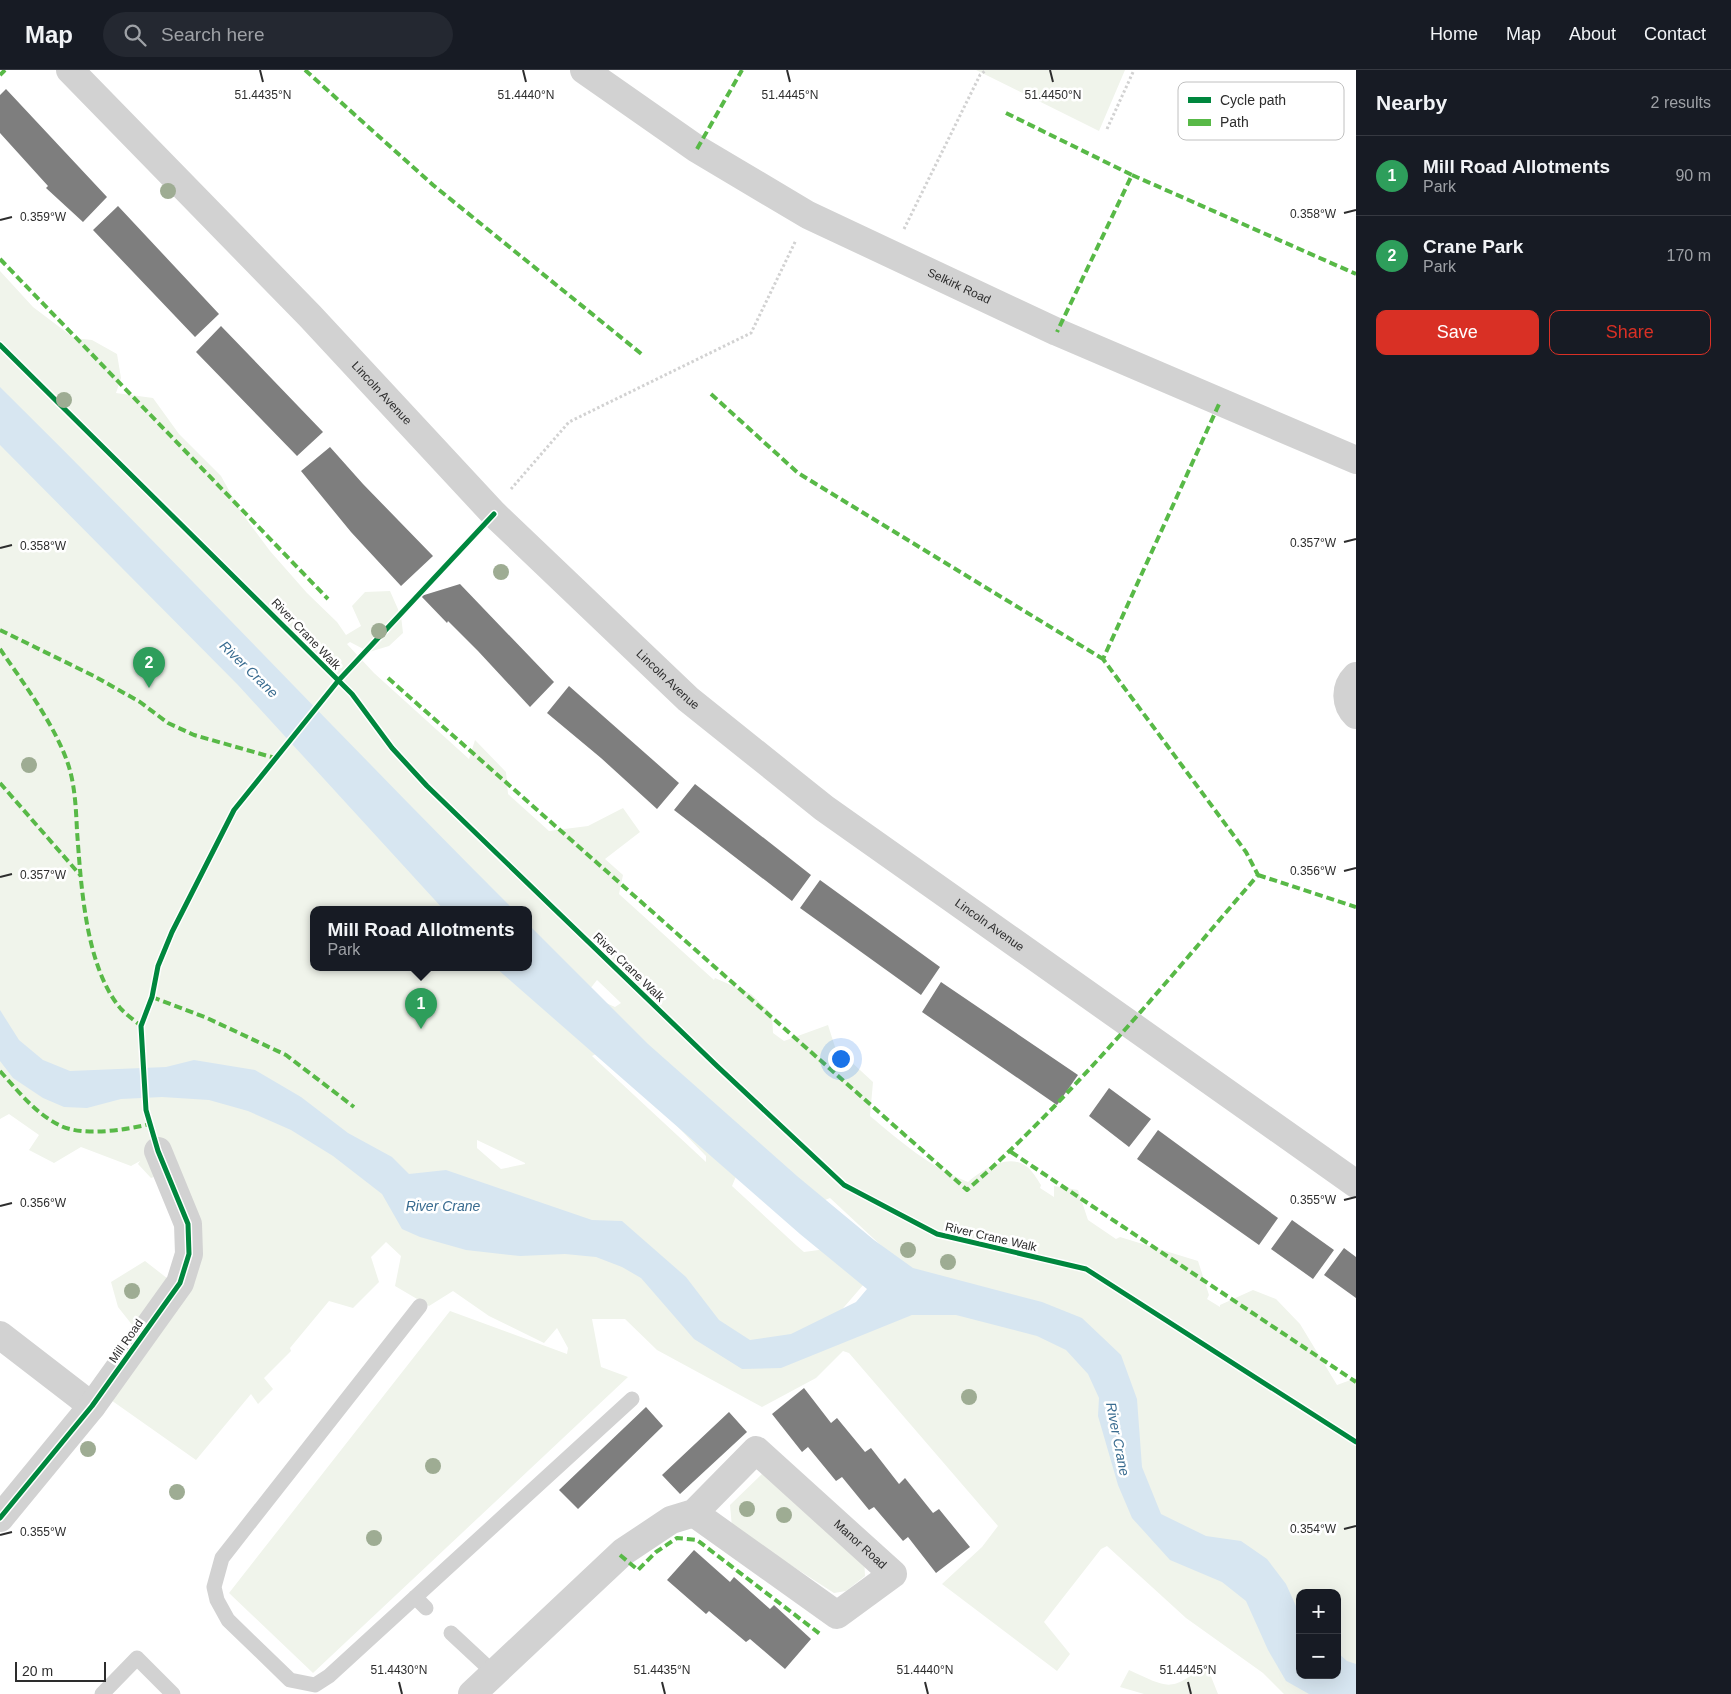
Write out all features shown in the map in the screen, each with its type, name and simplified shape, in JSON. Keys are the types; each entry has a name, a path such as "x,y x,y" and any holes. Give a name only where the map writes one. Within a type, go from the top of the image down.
{"street":[{"name":"Lincoln Avenue","path":"70,70 310,316 494,514 688,700 824,808 1356,1184"},
{"name":"Selkirk Road","path":"584,70 697,148 808,214 1057,332 1356,460"},
{"path":"1356,676 1349,684 1347,692 1350,708 1356,715"},
{"name":"Mill Road","path":"0,1518 92,1406 180,1283 190,1254 188,1224 158,1151"},
{"path":"0,1334 92,1406"},
{"name":"Manor Road","path":"472,1694 624,1552 671,1520 694,1513 756,1450 892,1574 836,1615 694,1513"}],"lane":[{"path":"420,1306 222,1558 214,1586 217,1600 228,1620 290,1680 315,1685 329,1676 632,1399"},
{"path":"415,1597 426,1608"},
{"path":"451,1633 494,1673"},
{"path":"102,1694 137,1658 173,1694"}],"path":[{"path":"891,254 980,75 986,70"},
{"path":"1107,129 1134,70"},
{"path":"494,514 516,481 569,422 751,333 808,214"}],"shaded area":[{"path":"976,70 1125,70 1099,131"},
{"path":"0,271 33,307 74,338 92,340 117,354 121,378 116,393 153,398 179,434 221,476 241,512 270,551 307,593 337,622 346,635 361,626 352,606 365,592 390,591 401,616 403,633 389,646 369,652 350,642 347,644 374,673 469,759 475,740 506,772 508,794 549,831 588,826 623,808 640,832 605,859 623,875 619,894 714,980 715,978 751,994 772,1014 773,1033 784,1041 828,1025 835,1047 873,1082 870,1116 893,1135 928,1161 968,1182 987,1168 1011,1161 1019,1162 1026,1166 1041,1185 1040,1188 1054,1197 1054,1186 1078,1190 1088,1220 1116,1239 1120,1237 1198,1261 1209,1295 1207,1299 1220,1307 1220,1305 1253,1290 1276,1299 1300,1324 1337,1385 1356,1378 1356,1694 1284,1694 1263,1673 1186,1618 1107,1546 1101,1549 1044,1622 1070,1654 1057,1671 942,1584 982,1547 998,1526 849,1353 843,1351 816,1378 762,1407 657,1350 625,1319 592,1319 601,1367 628,1377 313,1673 229,1593 450,1311 567,1354 568,1348 557,1328 544,1343 489,1316 453,1291 429,1306 395,1286 401,1256 386,1242 371,1257 379,1282 353,1308 329,1301 290,1348 291,1351 264,1378 273,1389 258,1404 251,1394 196,1460 101,1393 133,1326 118,1307 111,1282 145,1261 172,1282 183,1262 168,1172 151,1178 138,1164 140,1161 131,1166 81,1147 54,1163 29,1150 39,1135 9,1114 0,1119","holes":["597,980 621,1003 615,1007 586,994","600,1052 652,1100 706,1156 706,1162 592,1056","477,1140 525,1163 501,1169 477,1148","737,1174 789,1215 830,1198 944,1304 877,1318 876,1329 842,1342 832,1321 864,1284 826,1249 804,1252 732,1186"]},
{"path":"763,1473 864,1557 865,1576 846,1591 834,1593 732,1527 730,1505"},
{"path":"1206,1664 1218,1694 1144,1694 1120,1687 1129,1670 1161,1684 1169,1685 1184,1680"}],"water":[{"name":"River Crane","path":"0,387 510,906 440,906 238,685 0,445"},
{"name":"River Crane","path":"532,928 648,1044 797,1176 874,1240 913,1268 1042,1302 1082,1318 1121,1355 1137,1399 1142,1467 1161,1514 1206,1536 1241,1541 1267,1559 1286,1584 1296,1606 1296,1679 1341,1679 1341,1656 1347,1661 1356,1664 1356,1694 1309,1694 1286,1681 1268,1650 1246,1601 1222,1582 1170,1560 1132,1518 1118,1485 1098,1416 1099,1398 1088,1374 1066,1350 1037,1336 956,1315 912,1315 781,1368 742,1369 694,1339 641,1278 622,1267 596,1257 565,1254 520,1256 466,1250 420,1237 402,1229 382,1194 333,1156 291,1130 248,1111 209,1100 162,1097 121,1099 87,1108 64,1107 43,1098 13,1078 0,1061 0,1010 19,1040 43,1060 70,1071 166,1067 194,1060 255,1070 301,1097 348,1133 392,1157 409,1174 446,1170 592,1220 622,1221 686,1277 719,1320 750,1340 791,1334 856,1302 867,1289 800,1234 499,971 532,971"}],"building":[{"path":"6,89 107,197 83,222 46,188 48,186 0,133 0,95"},
{"path":"118,206 219,314 195,337 93,230"},
{"path":"221,326 323,432 297,456 196,352"},
{"path":"330,447 433,556 401,586 351,532 301,471"},
{"path":"460,584 554,682 530,707 478,651 421,596"},
{"path":"569,686 679,783 657,809 601,758 547,713"},
{"path":"695,784 811,875 792,901 674,810"},
{"path":"820,880 940,967 921,995 800,908"},
{"path":"941,982 1078,1075 1057,1105 922,1012"},
{"path":"1109,1088 1151,1119 1129,1147 1089,1116"},
{"path":"1158,1130 1278,1218 1259,1245 1137,1159"},
{"path":"1292,1220 1334,1250 1313,1279 1271,1249"},
{"path":"1344,1248 1356,1257 1356,1298 1324,1275"},
{"path":"804,1388 831,1423 837,1418 865,1452 871,1448 899,1484 905,1478 933,1513 939,1509 970,1547 936,1573 908,1537 903,1541 874,1507 869,1510 842,1477 836,1481 808,1447 802,1452 772,1414"},
{"path":"646,1407 663,1426 578,1509 559,1490"},
{"path":"729,1412 747,1432 680,1494 662,1475"},
{"path":"694,1550 730,1582 734,1577 770,1609 774,1605 811,1639 785,1669 750,1639 746,1642 709,1611 706,1614 667,1580"}],"marked path":[{"path":"0,75 5,70"},
{"path":"305,70 433,185 644,356"},
{"path":"697,149 742,70"},
{"path":"1006,113 1132,175 1057,332"},
{"path":"1132,175 1356,274"},
{"path":"0,259 328,599"},
{"path":"711,394 798,473 1103,659"},
{"path":"388,678 967,1190 1082,1078 1258,875 1246,852 1103,659 1220,402"},
{"path":"0,630 94,676 140,702 168,723 194,735 275,758"},
{"path":"0,649 48,721 69,767 76,806 83,899 92,948 109,991 121,1009 141,1026"},
{"path":"0,783 81,876"},
{"path":"1258,875 1356,907"},
{"path":"152,997 207,1018 286,1055 354,1107"},
{"path":"0,1071 20,1094 42,1114 68,1129 91,1132 150,1124"},
{"path":"1011,1152 1356,1382"},
{"path":"620,1555 638,1570 656,1552 677,1538 697,1540 820,1634"}],"cycle path":[{"name":"River Crane Walk","path":"0,345 352,694 392,748 427,786 717,1066 844,1185 937,1234 1086,1269 1356,1442"},
{"name":"River Crane Walk","path":"0,1518 92,1406 180,1283 189,1254 188,1224 158,1151 146,1110 141,1026 152,997 158,966 172,932 234,810 338,681 494,514"}],"place":[{"name":"Crane Park","path":"149,688"},
{"name":"Mill Road Allotments","path":"421,1029"}]}
